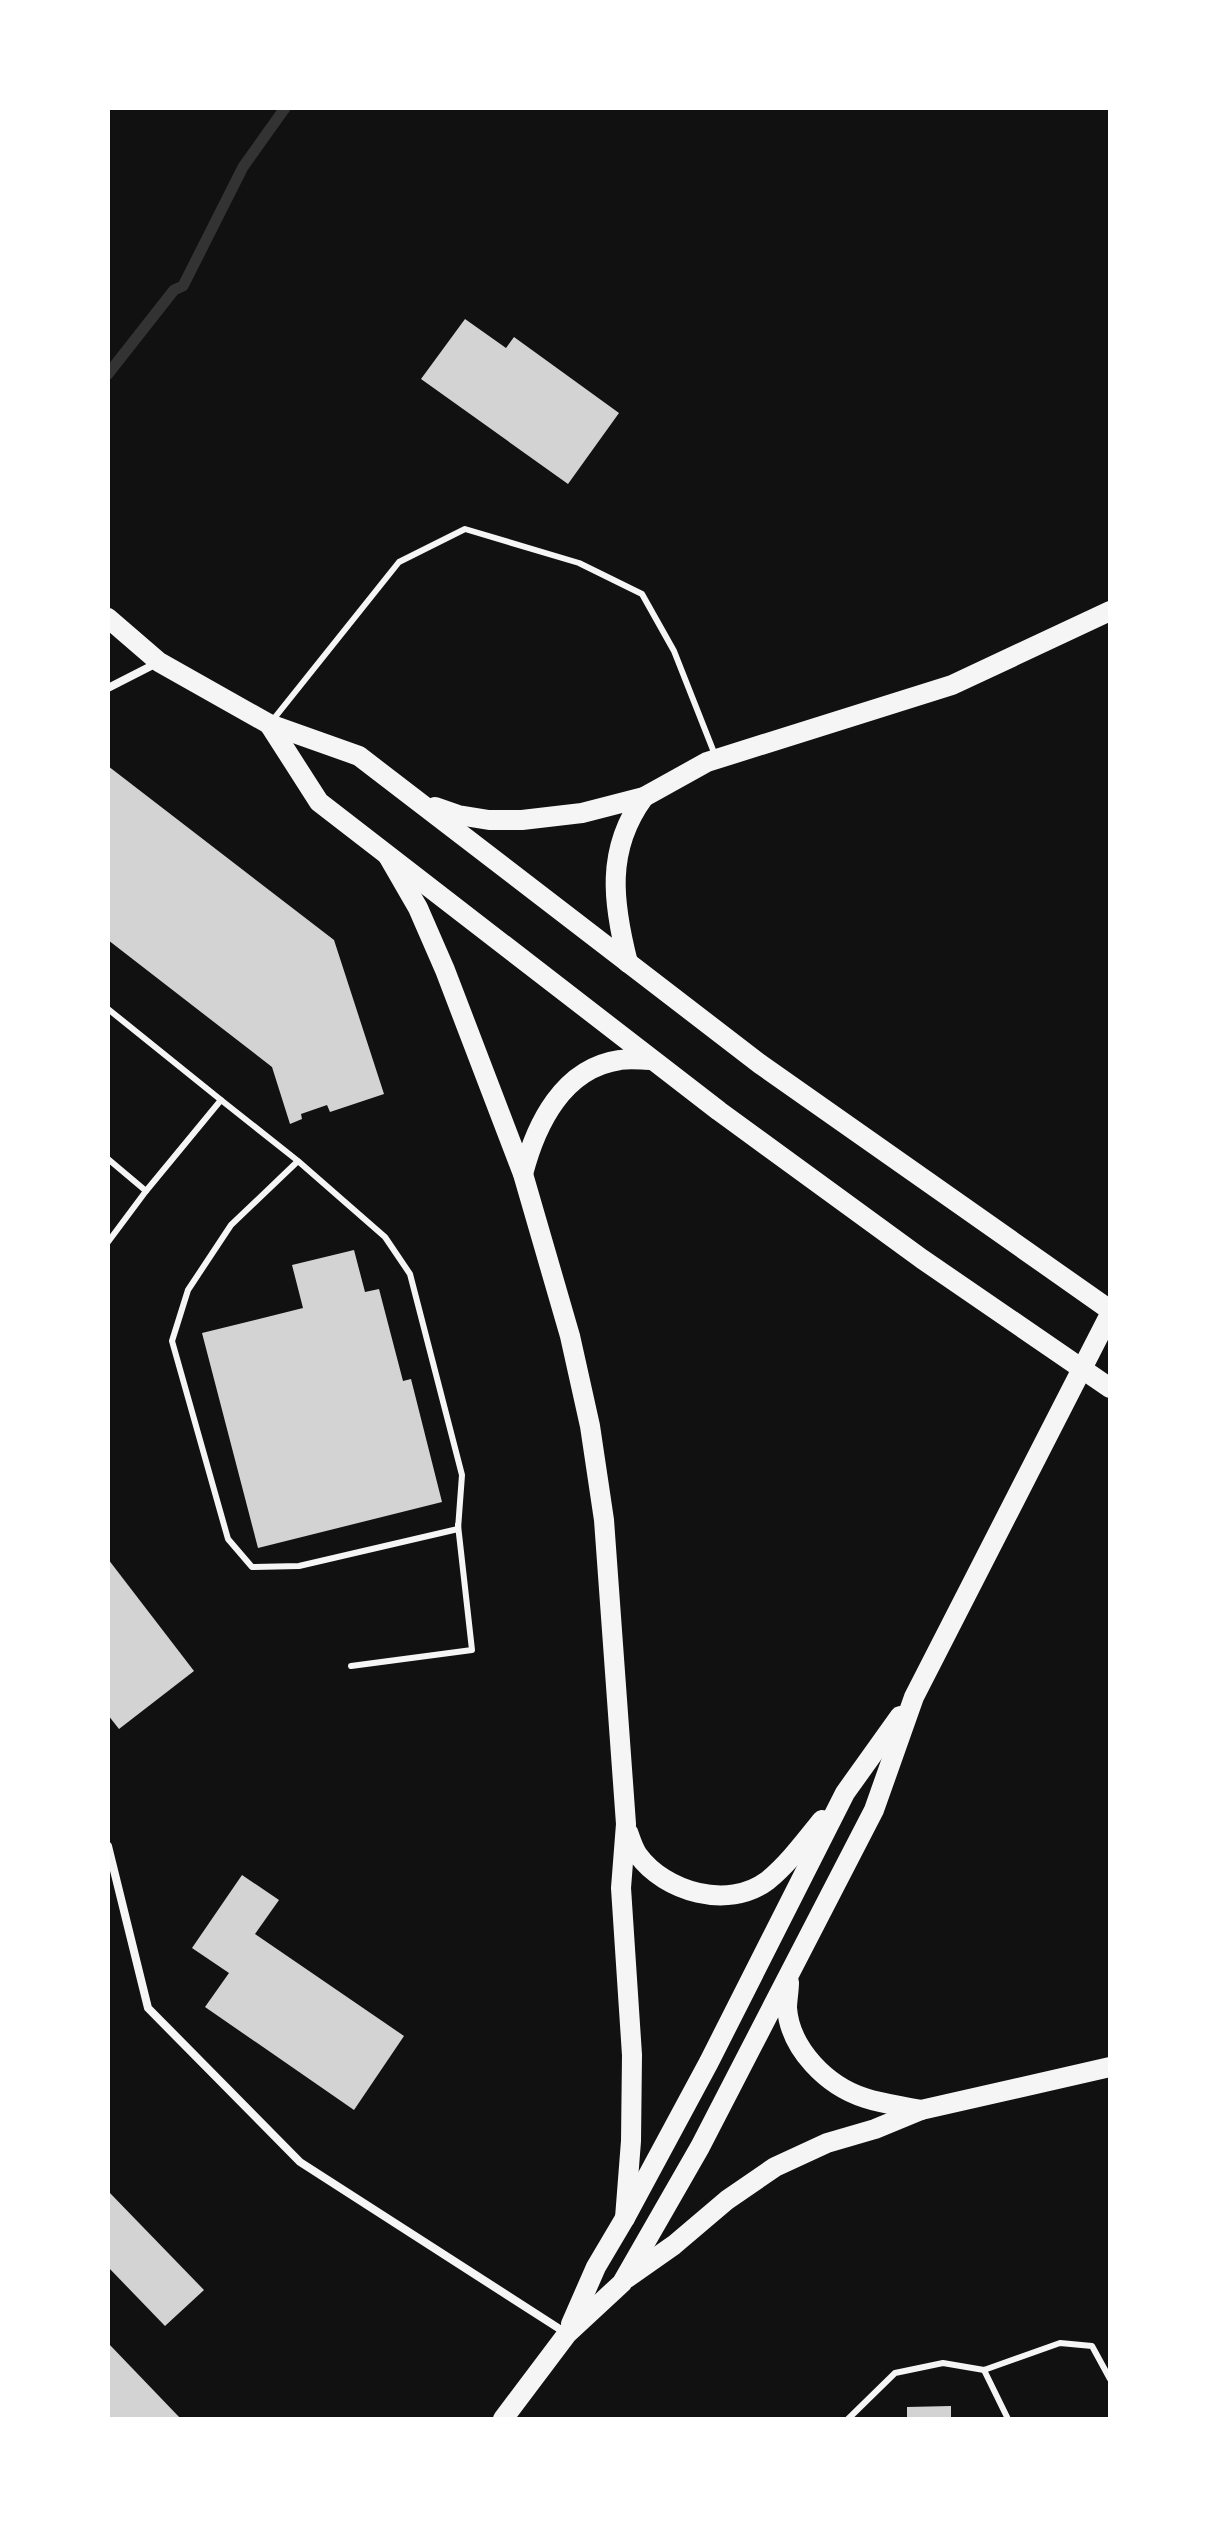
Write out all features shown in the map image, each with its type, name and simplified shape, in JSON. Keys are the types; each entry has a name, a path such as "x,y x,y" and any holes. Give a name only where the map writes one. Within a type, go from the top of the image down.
{"main road":[{"path":"421,802 458,815 489,820 522,820 582,813 644,797 673,779 717,759 952,685 1110,611"},
{"path":"108,618 159,662 269,724 359,756 760,1064 1110,1312 914,1697 874,1810 700,2147 622,2283"},
{"path":"269,724 319,802 652,1060 922,1259 1110,1388"},
{"path":"628,963 616,916 618,857 631,814 644,797"},
{"path":"388,856 418,908 445,970 523,1174 570,1336 590,1426 604,1520 626,1824 621,1888 632,2069 625,2218"},
{"path":"523,1174 531,1142 561,1092 593,1069 620,1060 652,1060"},
{"path":"626,1824 636,1852 661,1878 680,1887 729,1896 747,1892 766,1882 787,1862 845,1793 914,1697"},
{"path":"567,2334 596,2267 709,2062 845,1793"},
{"path":"790,1970 787,2008 792,2030 803,2053 840,2086 865,2098 921,2110"},
{"path":"503,2419 567,2334 622,2283 674,2245 727,2200 775,2167 827,2143 875,2129 921,2110 1110,2067"}],"street":[{"path":"108,688 159,662"},
{"path":"108,1846 148,2008 300,2162 567,2334"}],"lane":[{"path":"269,724 399,562 465,529 579,563 642,594 674,651 717,759"},
{"path":"108,1009 298,1161 385,1237 410,1274 462,1475 458,1525 472,1650 351,1666"},
{"path":"108,1242 221,1100"},
{"path":"108,1159 146,1191"},
{"path":"298,1161 231,1225 188,1290 172,1341 228,1539 252,1567 299,1566 458,1529 458,1525"},
{"path":"848,2419 895,2373 943,2363 984,2370 1060,2343 1092,2346 1110,2379"},
{"path":"984,2370 1008,2419"}],"building":[{"path":"465,319 506,348 514,337 619,413 568,484 421,379"},
{"path":"108,766 334,940 384,1094 330,1112 327,1105 301,1114 302,1119 290,1124 272,1067 108,940"},
{"path":"354,1250 365,1292 379,1289 403,1381 411,1379 442,1502 258,1548 202,1333 303,1308 292,1265"},
{"path":"108,1559 194,1671 119,1729 108,1715"},
{"path":"242,1875 279,1900 255,1934 404,2036 354,2110 205,2007 229,1973 192,1948"},
{"path":"108,2191 204,2290 165,2326 108,2267"},
{"path":"108,2343 181,2419 108,2419"},
{"path":"951,2406 951,2419 907,2419 907,2407"}],"waterway":[{"path":"108,374 174,290 183,286 243,167 285,108"}]}
